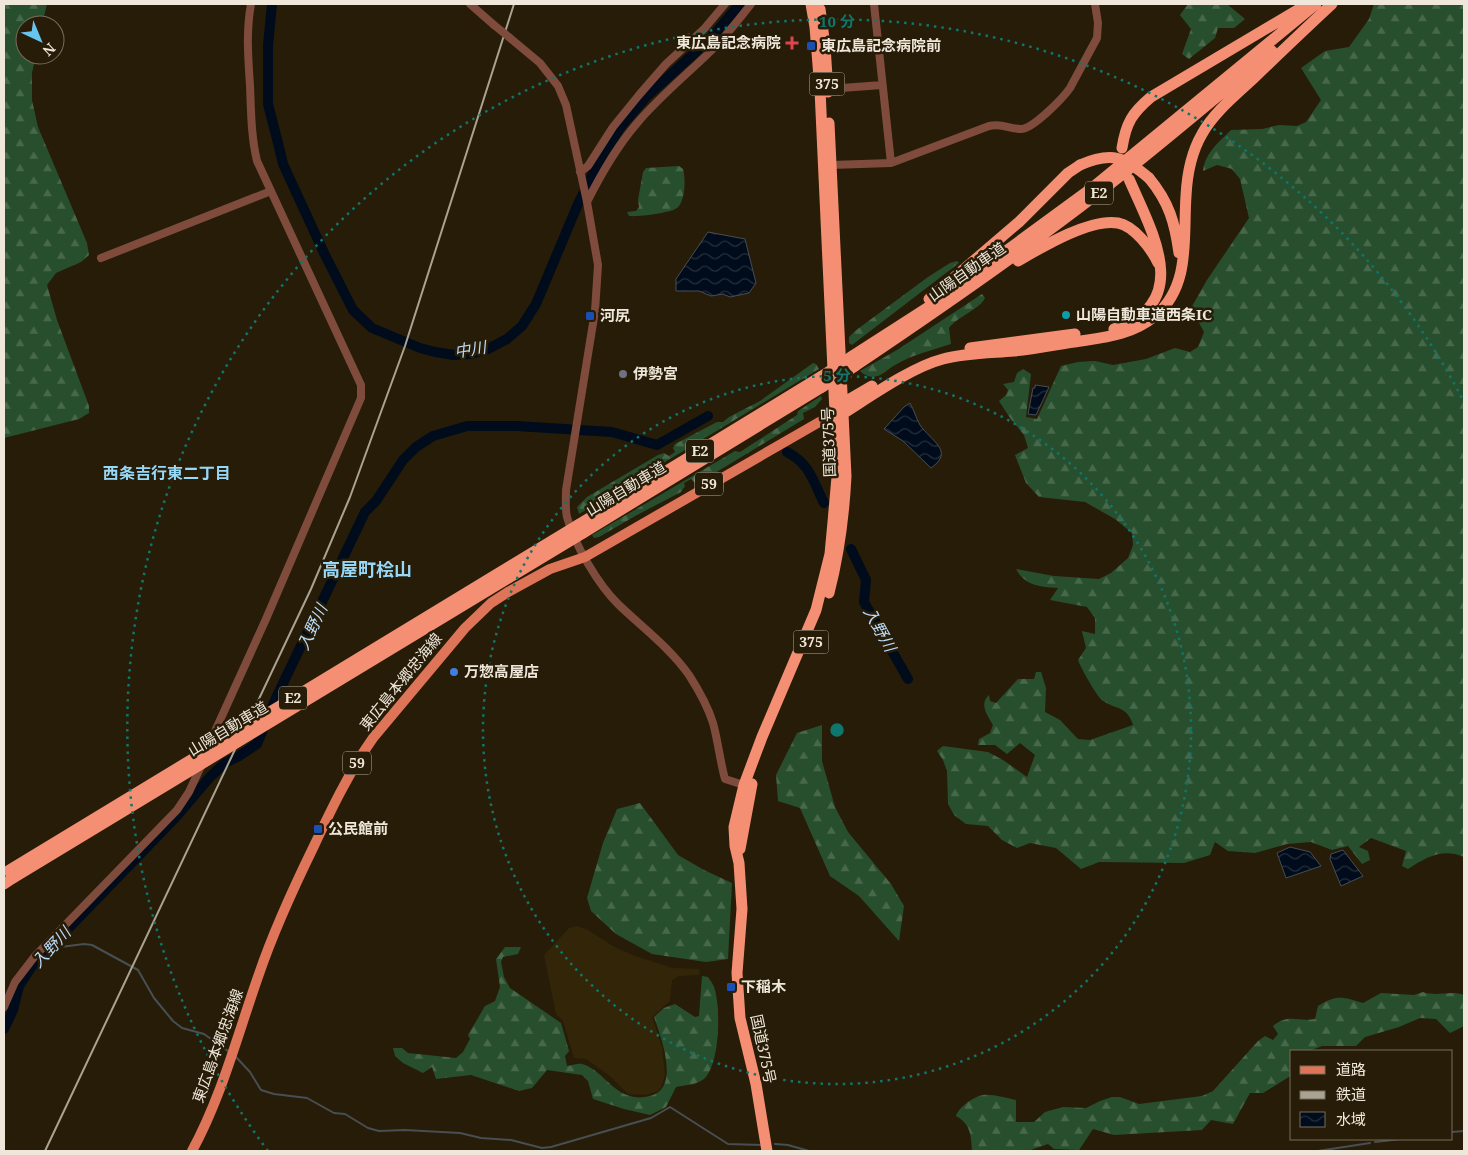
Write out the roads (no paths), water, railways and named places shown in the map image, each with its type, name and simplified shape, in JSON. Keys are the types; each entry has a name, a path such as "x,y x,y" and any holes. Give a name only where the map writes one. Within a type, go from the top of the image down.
{"highway":[{"name":"国道375号","path":"812,4 820,90 841,410"},
{"name":"国道375号","path":"767,1151 756,1084 740,1018 737,974 742,909 734,827 762,737 816,610 830,554 841,410 826,46 819,4"},
{"path":"1122,148 1124,132 1130,118 1151,97 1307,4"},
{"name":"山陽自動車道","path":"7,876 822,382 935,303 1092,188 1316,4"},
{"path":"841,410 940,360 1027,350 1113,336 1131,331 1145,324 1168,302 1180,275 1184,257 1188,174 1193,153 1202,135 1212,119 1231,99 1331,4"},
{"name":"山陽自動車道","path":"853,361 971,288 1104,189 1331,4"},
{"path":"853,361 1018,222 1068,174 1080,165 1095,159 1114,158 1133,165 1149,178 1168,207 1177,236 1180,275"},
{"path":"841,410 906,367 926,358 952,351 1111,330 1136,320 1156,298 1161,269 1158,245 1129,180"},
{"path":"971,288 1058,240 1079,230 1101,223 1119,223 1134,232 1154,254 1161,269"}],"main road":[{"name":"東広島本郷忠海線","path":"192,1151 206,1123 232,1054 269,946 325,822 362,754 465,628 490,603 508,592 550,569 585,557 841,410"}],"street":[{"path":"4,1007 15,982 35,956 177,810 189,792 361,398 361,385 257,161 252,141 248,23 251,4"},
{"path":"470,4 540,63 558,86 566,105 588,202 598,265 598,286 566,490 567,516 585,557 606,592 658,640 689,676 705,704 712,722 724,779 748,786"},
{"path":"581,176 625,112 666,64 704,29 725,4"},
{"path":"588,202 602,173 625,137 638,121 716,45 751,4"},
{"path":"874,4 891,163"},
{"path":"831,165 891,163 989,126 1002,124 1020,129 1036,121 1065,95 1097,38 1098,23 1095,4"},
{"path":"828,89 882,85"},
{"path":"101,258 271,191"}],"water":[{"path":"708,232 745,239 756,283 749,293 730,297 723,294 711,296 699,291 676,291 676,279"},
{"path":"1035,385 1049,387 1036,415 1028,414"},
{"path":"910,403 920,425 935,441 941,451 938,462 931,468 903,441 884,429"},
{"path":"1290,847 1310,852 1321,866 1286,878 1277,853"},
{"path":"1343,850 1363,876 1341,886 1330,859 1331,854"}],"waterway":[{"name":"中川","path":"272,4 268,45 268,104 283,164 353,310 372,328 420,348 454,355 471,354 488,349 507,339 522,326 536,304 578,204 603,154 622,125 646,97 711,38 740,4"},
{"name":"入野川","path":"4,1029 13,1010 19,986 32,966 176,817 210,777 225,763 257,744 276,698 365,512 376,501 403,460 416,447 433,436 467,426 517,426 612,432 657,445 708,416"},
{"name":"入野川","path":"787,452 806,468 814,480 824,503"},
{"name":"入野川","path":"851,549 866,580 864,602 908,679"},
{"path":"49,951 53,948 84,944 92,945 138,970 154,998 173,1021 182,1028 204,1034 228,1051"},
{"path":"236,1057 250,1072 261,1090 274,1094 307,1098 334,1113 345,1114 368,1128 379,1131 405,1130 460,1133 481,1138 511,1140 542,1148 651,1118 670,1107 728,1144 762,1145"},
{"path":"1453,1132 1464,1131"},
{"path":"1375,1142 1392,1140"},
{"path":"1318,1151 1370,1143"},
{"path":"775,1144 788,1145 809,1151"}],"railway":[{"path":"45,1151 311,589 350,497 405,346 514,4"}],"place":[{"name":"東広島記念病院","path":"792,43"},
{"name":"東広島記念病院前","path":"811,46"},
{"name":"山陽自動車道西条IC","path":"1066,315"},
{"name":"河尻","path":"590,316"},
{"name":"伊勢宮","path":"623,374"},
{"name":"万惣高屋店","path":"454,672"},
{"name":"公民館前","path":"318,829"},
{"name":"下稲木","path":"731,987"}],"district":[{"name":"西条吉行東二丁目","path":"167,473"},
{"name":"高屋町桧山","path":"367,570"}]}
